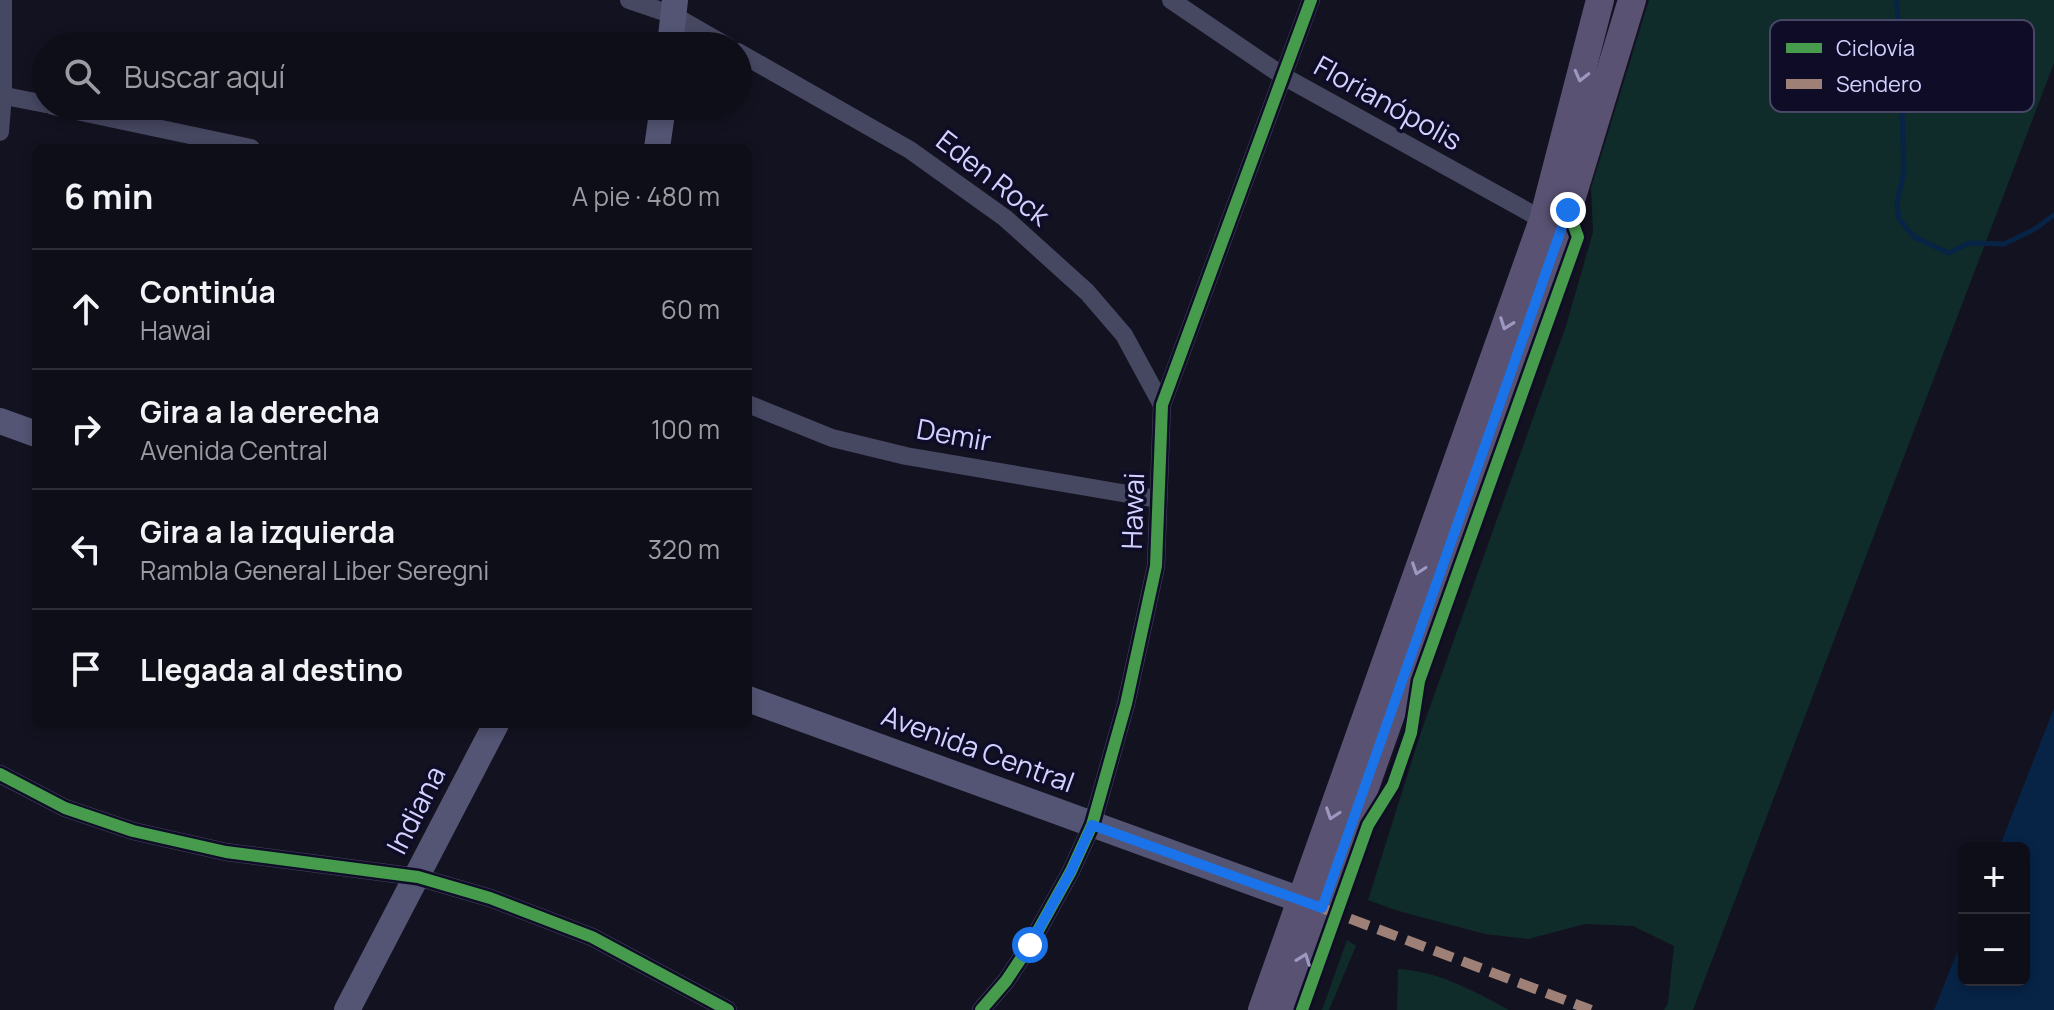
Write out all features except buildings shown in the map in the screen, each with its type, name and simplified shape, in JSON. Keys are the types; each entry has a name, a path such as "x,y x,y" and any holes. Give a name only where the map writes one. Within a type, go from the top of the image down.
{"main road":[{"path":"1286,1010 1312,904 1543,220 1600,0"},
{"path":"1262,1010 1312,904 1525,337 1568,210 1632,0"}],"street":[{"path":"0,132 3,0"},
{"path":"629,0 674,8 707,32"},
{"name":"Florianópolis","path":"1171,0 1283,76 1543,220"},
{"name":"Hawai","path":"981,1010 1006,981 1030,945 1071,871 1092,825 1126,704 1156,566 1162,405 1311,0"},
{"path":"671,32 674,8"},
{"name":"Eden Rock","path":"752,60 910,150 1005,218 1087,292 1124,335 1162,405"},
{"path":"2,95 32,101"},
{"path":"119,120 232,144"},
{"path":"658,144 661,120"},
{"name":"Demir","path":"752,406 832,438 906,456 1157,499"},
{"path":"0,421 32,433"},
{"name":"Avenida Central","path":"752,700 1312,904"},
{"name":"Indiana","path":"347,1010 494,728"},
{"path":"0,774 65,808 133,831 226,852 418,877 490,898 592,937 728,1010"}],"green space":[{"path":"1649,0 2054,0 2054,63 1693,1010 1664,1010 1668,1003 1674,946 1633,926 1585,924 1528,939 1485,934 1368,900 1421,732 1566,326 1593,232 1591,188"},
{"path":"1347,940 1356,946 1329,1010 1322,1010"},
{"path":"1398,969 1441,978 1509,1010 1397,1010"}],"water":[{"path":"2054,708 2054,1010 1934,1010 1958,950 1958,986 2030,986 2030,842 2001,842"}],"waterway":[{"path":"1896,0 1898,20"},
{"path":"1902,112 1904,171 1897,203 1899,219 1914,237 1949,253 1969,243 2004,244 2035,229 2054,215"}],"marked path":[{"path":"1322,908 1591,1010"}],"cycle path":[{"path":"981,1010 1006,981 1030,945 1071,871 1092,825 1126,704 1156,566 1162,405 1311,0"},
{"path":"1302,1010 1368,825 1393,785 1411,733 1419,681 1578,237 1568,210"},
{"path":"0,774 65,808 133,831 226,852 418,877 490,898 592,937 728,1010"}],"route":[{"path":"1030,945 1071,871 1092,825 1322,908 1568,210"}]}
